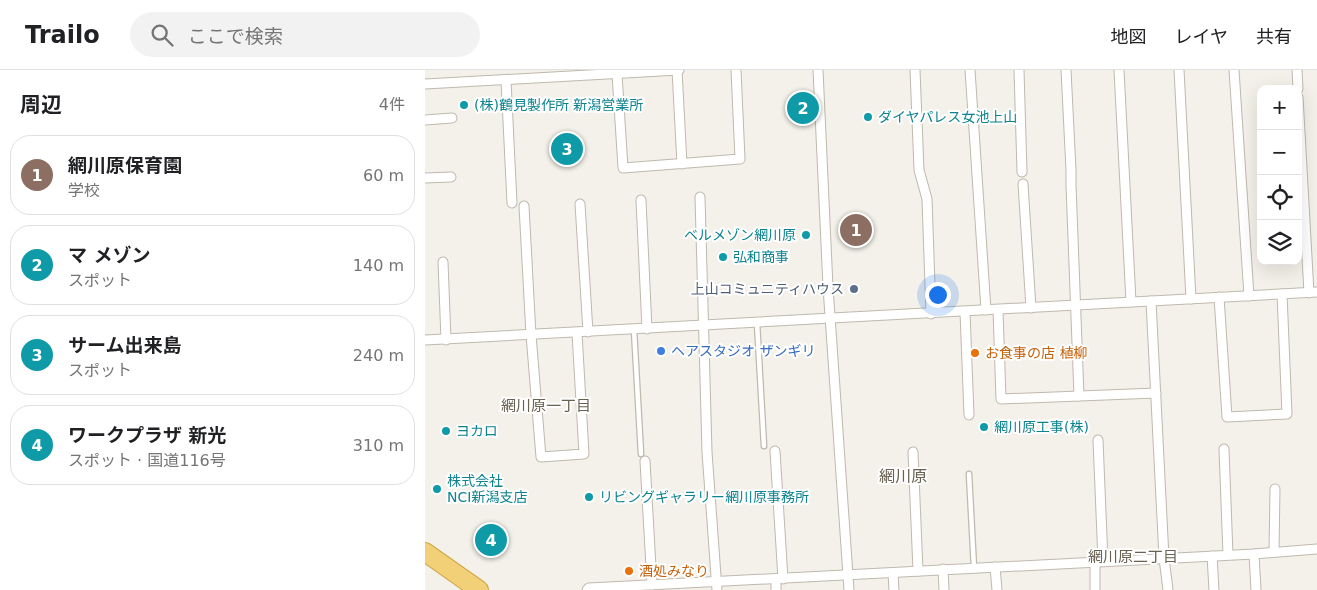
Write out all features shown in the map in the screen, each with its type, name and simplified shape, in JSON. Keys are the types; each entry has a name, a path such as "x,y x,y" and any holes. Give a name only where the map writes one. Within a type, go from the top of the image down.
{"highway":[{"path":"425,552 479,590"}],"street":[{"path":"425,84 512,76 617,74 678,70 681,164"},
{"path":"617,74 623,168 741,160 736,70"},
{"path":"818,70 830,320 849,590"},
{"path":"915,70 919,170 927,199 931,314"},
{"path":"970,70 986,310"},
{"path":"1019,70 1022,172"},
{"path":"1066,70 1079,396"},
{"path":"1119,70 1131,302"},
{"path":"1179,70 1191,299"},
{"path":"1233,70 1249,296"},
{"path":"1297,70 1298,85"},
{"path":"512,76 512,203"},
{"path":"425,120 452,118"},
{"path":"425,340 757,324 1313,293 1301,130"},
{"path":"425,178 451,177"},
{"path":"1023,184 1031,308"},
{"path":"700,198 707,452 716,586"},
{"path":"641,200 647,329"},
{"path":"580,204 588,332"},
{"path":"524,206 531,335 541,458 584,454 577,333"},
{"path":"443,262 446,340"},
{"path":"1219,297 1227,418 1287,414 1282,294"},
{"path":"1151,301 1164,558 1168,590"},
{"path":"998,310 1001,399 1156,393"},
{"path":"965,312 969,415"},
{"path":"1095,590 1099,561 1097,440"},
{"path":"1224,448 1228,555"},
{"path":"775,451 779,579 776,590"},
{"path":"913,452 918,571"},
{"path":"643,458 652,585"},
{"path":"1274,551 1275,489"},
{"path":"587,590 589,588 652,585 716,586 779,579 1317,549"},
{"path":"1254,554 1257,590"},
{"path":"1213,556 1214,590"},
{"path":"995,567 997,590"},
{"path":"943,569 944,590"},
{"path":"893,573 894,590"}],"lane":[{"path":"757,324 764,446"},
{"path":"634,330 643,458"},
{"path":"969,474 974,568"}],"place":[{"name":"(株)鶴見製作所 新潟営業所","path":"464,105"},
{"name":"マ メゾン","path":"803,108"},
{"name":"ダイヤパレス女池上山","path":"868,117"},
{"name":"サーム出来島","path":"567,149"},
{"name":"網川原保育園","path":"856,230"},
{"name":"ベルメゾン網川原","path":"806,235"},
{"name":"弘和商事","path":"723,257"},
{"name":"上山コミュニティハウス","path":"854,289"},
{"name":"ヘアスタジオ ザンギリ","path":"661,351"},
{"name":"お食事の店 植柳","path":"975,353"},
{"name":"網川原工事(株)","path":"984,427"},
{"name":"ヨカロ","path":"446,431"},
{"name":"株式会社 NCI新潟支店","path":"437,489"},
{"name":"リビングギャラリー網川原事務所","path":"589,497"},
{"name":"ワークプラザ 新光","path":"491,540"},
{"name":"酒処みなり","path":"629,571"}],"district":[{"name":"網川原一丁目","path":"546,406"},
{"name":"網川原","path":"903,476"},
{"name":"網川原二丁目","path":"1133,557"}]}
